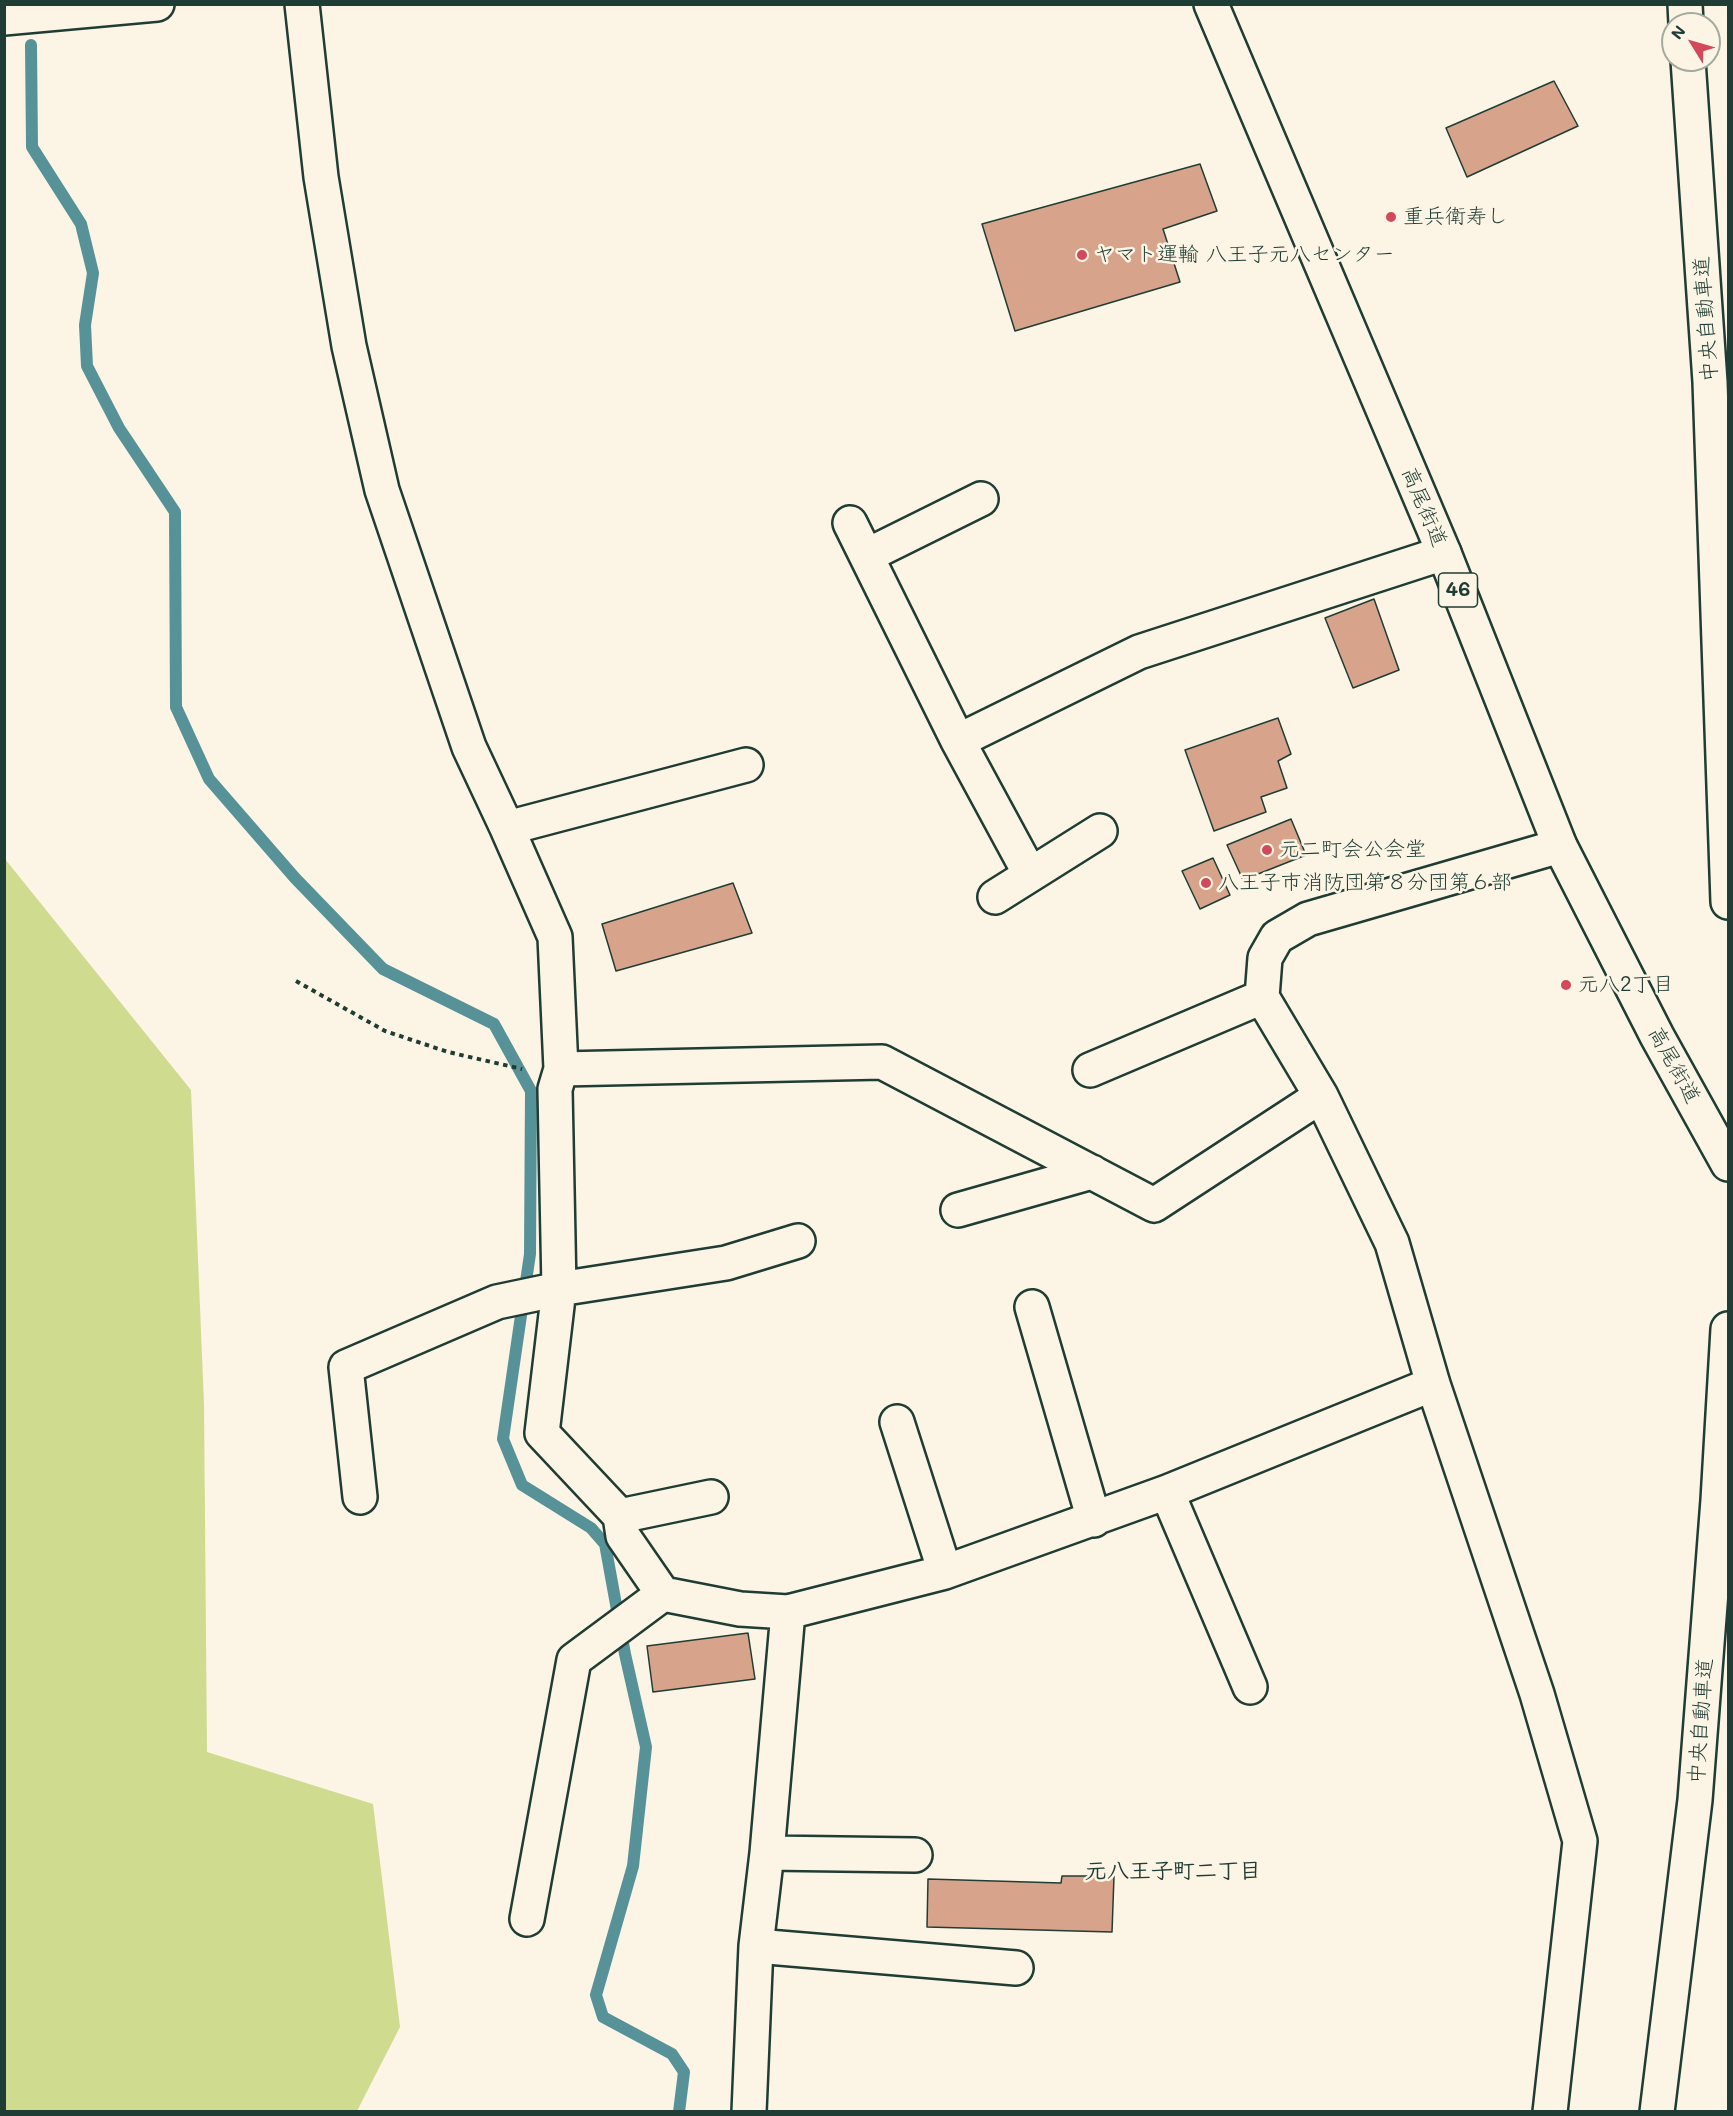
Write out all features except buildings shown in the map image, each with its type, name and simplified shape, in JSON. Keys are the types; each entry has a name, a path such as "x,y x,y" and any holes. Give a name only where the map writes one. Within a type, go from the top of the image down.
{"main road":[{"path":"4,18 157,4"},
{"path":"302,4 321,177 349,346 382,490 469,747 555,937 561,1069 555,1089 550,1291 542,1433 620,1516 623,1536 650,1603"},
{"name":"高尾街道","path":"1211,4 1444,553 1560,846 1657,1036 1728,1164"},
{"name":"中央自動車道","path":"1689,72 1710,382 1728,902"},
{"path":"868,555 981,499"},
{"path":"850,524 868,555 958,741 1030,874"},
{"path":"958,741 1139,652 1444,553"},
{"path":"507,828 746,765"},
{"path":"995,897 1100,831"},
{"path":"1550,2112 1580,1841 1537,1694 1433,1384 1392,1243 1321,1096 1262,997 1265,958 1277,937 1308,920 1560,846"},
{"path":"1090,1070 1262,997"},
{"path":"561,1069 882,1062 1154,1204 1321,1096"},
{"path":"958,1210 1092,1172"},
{"path":"360,1497 346,1367 497,1302 550,1291 726,1263 798,1241"},
{"path":"1032,1307 1094,1520"},
{"name":"中央自動車道","path":"1657,2112 1695,1800 1718,1500 1728,1329"},
{"path":"526,1919 574,1660 650,1603 788,1612 945,1572 1167,1492 1433,1384"},
{"path":"897,1422 945,1572"},
{"path":"1167,1492 1250,1687"},
{"path":"620,1516 711,1497"},
{"path":"749,2112 756,1946 767,1853 788,1612"},
{"path":"767,1853 915,1855"},
{"path":"756,1946 1016,1968"}],"path":[{"path":"296,981 386,1031 448,1052 523,1069"}],"green space":[{"path":"5,859 191,1090 204,1404 207,1752 373,1804 400,2027 357,2111 5,2111"}],"waterway":[{"path":"31,45 32,147 81,224 93,273 85,325 87,366 119,428 175,512 176,707 209,779 295,878 383,969 494,1024 531,1091 530,1254 503,1439 522,1485 591,1528 605,1544 625,1654 646,1747 633,1866 596,1995 603,2017 672,2054 684,2072 679,2112"}],"place":[{"name":"重兵衛寿し","path":"1391,217"},
{"name":"ヤマト運輸 八王子元八センター","path":"1082,255"},
{"name":"元二町会公会堂","path":"1267,850"},
{"name":"八王子市消防団第８分団第６部","path":"1206,883"},
{"name":"元八2丁目","path":"1566,985"}],"district":[{"name":"元八王子町二丁目","path":"1173,1871"}]}
